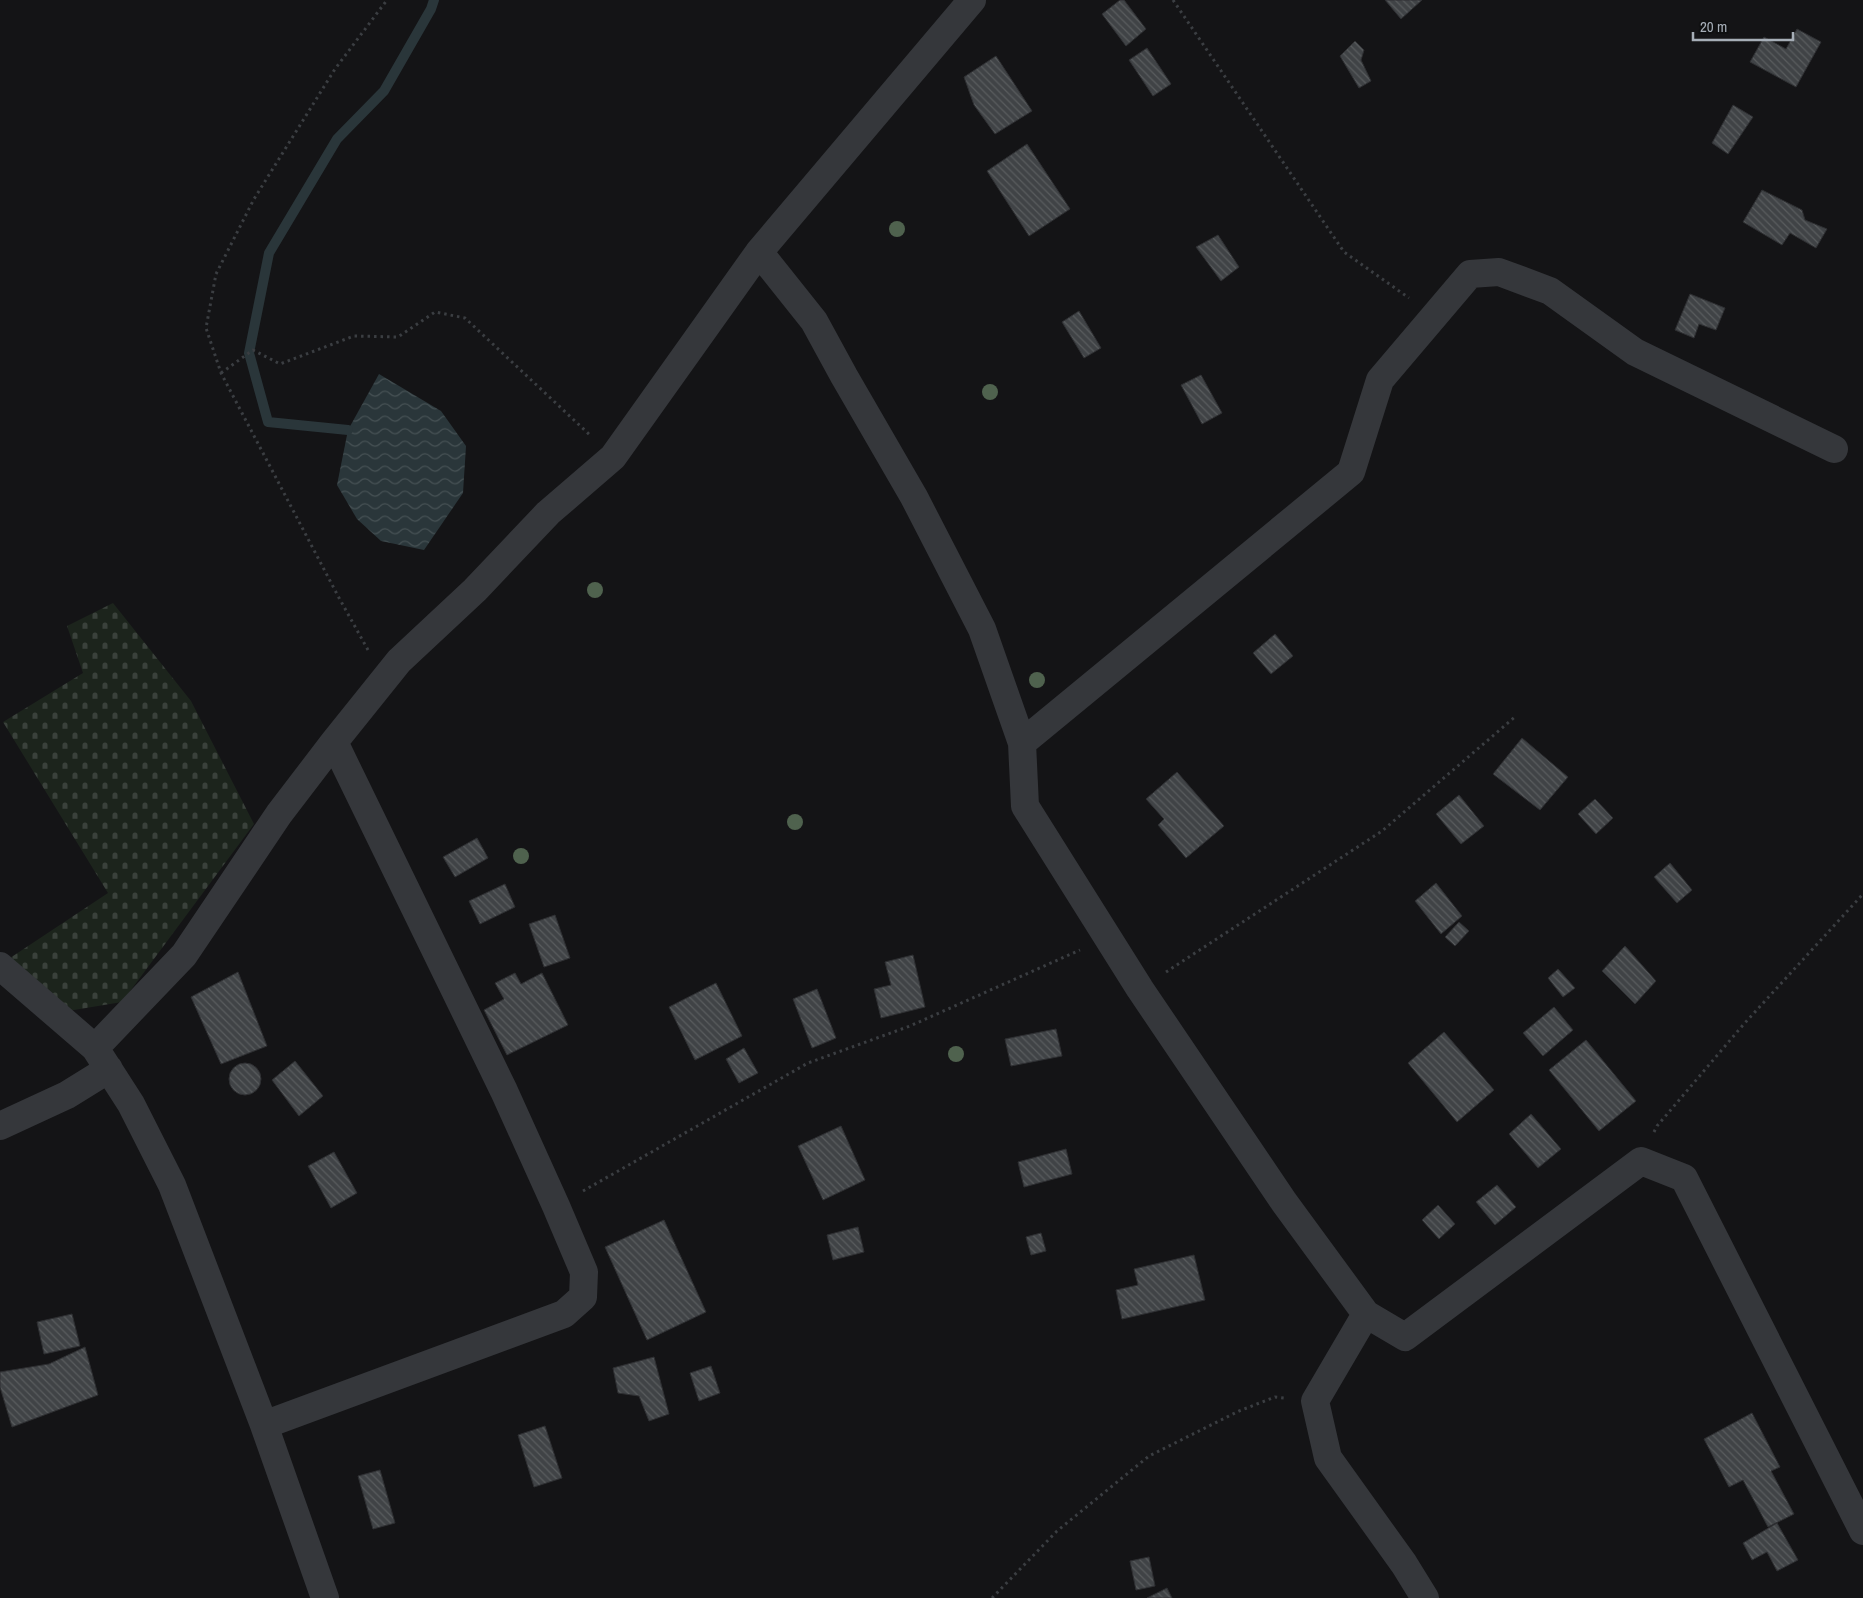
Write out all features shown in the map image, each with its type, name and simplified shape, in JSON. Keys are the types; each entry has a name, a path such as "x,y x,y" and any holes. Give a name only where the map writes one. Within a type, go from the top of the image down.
{"street":[{"path":"0,1126 67,1095 102,1059 184,956 279,814 399,660 475,590 548,513 613,457 759,252 972,0"},
{"path":"759,252 814,321 914,497 982,629 1022,743 1026,806 1140,989 1284,1202 1366,1314 1405,1337 1642,1161 1684,1178 1863,1531"},
{"path":"1022,743 1351,472 1380,380 1470,274 1499,272 1550,291 1635,352 1834,449"},
{"path":"264,1425 564,1314 583,1297 584,1272 504,1090 334,742"},
{"path":"0,966 102,1059 131,1104 172,1185 264,1425 325,1598"},
{"path":"1366,1314 1315,1401 1328,1458 1404,1564 1425,1598"}],"path":[{"path":"384,679 338,596 222,373 206,328 216,274 254,199 335,69 387,0"},
{"path":"1173,0 1344,252 1434,316"},
{"path":"222,373 253,350 280,364 354,336 398,337 435,312 465,318 613,457"},
{"path":"1140,989 1223,937 1382,831 1516,716"},
{"path":"1642,1161 1657,1126 1743,1025 1863,894"},
{"path":"556,1206 808,1063 910,1026 1108,938"},
{"path":"992,1598 1057,1531 1149,1456 1239,1411 1275,1398 1315,1401"}],"green space":[{"path":"113,603 191,701 254,824 122,1002 62,1012 1,964 108,893 3,722 83,673 67,626"}],"water":[{"path":"379,374 441,411 466,446 463,493 424,550 381,541 357,519 337,485 348,430"}],"building":[{"path":"1120,0 1124,0 1146,29 1126,46 1102,14"},
{"path":"1385,0 1422,0 1401,19"},
{"path":"1797,29 1821,42 1796,87 1750,62 1764,37 1786,49"},
{"path":"1355,41 1364,50 1361,60 1371,81 1359,88 1340,56"},
{"path":"1147,48 1171,84 1153,96 1129,60"},
{"path":"996,56 1032,111 995,134 974,105 964,77"},
{"path":"1733,105 1753,117 1728,154 1712,143"},
{"path":"1027,144 1070,209 1029,236 987,171"},
{"path":"1762,190 1802,210 1805,220 1827,229 1816,248 1790,233 1782,245 1743,222"},
{"path":"1218,235 1239,267 1221,281 1196,247"},
{"path":"1690,294 1725,308 1716,330 1699,324 1694,338 1675,330"},
{"path":"1079,311 1101,348 1084,358 1062,322"},
{"path":"1201,375 1222,413 1202,424 1181,385"},
{"path":"1275,634 1293,656 1271,674 1253,653"},
{"path":"1522,738 1568,777 1540,810 1493,774"},
{"path":"1177,772 1224,826 1186,858 1158,825 1164,819 1146,799"},
{"path":"1459,795 1484,826 1461,844 1436,814"},
{"path":"1595,799 1613,818 1596,834 1578,814"},
{"path":"477,838 488,858 455,877 443,857"},
{"path":"1670,863 1692,890 1677,903 1654,877"},
{"path":"1436,883 1462,916 1441,934 1415,901"},
{"path":"505,884 515,907 480,924 469,901"},
{"path":"555,915 570,958 544,967 529,924"},
{"path":"1459,922 1469,931 1455,946 1445,937"},
{"path":"1625,946 1656,981 1635,1004 1602,971"},
{"path":"913,955 925,1007 881,1018 874,989 891,985 885,962"},
{"path":"1558,969 1575,988 1563,997 1548,978"},
{"path":"238,972 267,1046 221,1064 191,997"},
{"path":"515,973 521,984 542,973 568,1025 507,1055 484,1010 504,999 495,983"},
{"path":"716,983 742,1036 695,1060 669,1007"},
{"path":"817,989 836,1038 812,1048 793,999"},
{"path":"1554,1007 1573,1030 1543,1056 1523,1033"},
{"path":"1056,1029 1062,1056 1011,1066 1005,1039"},
{"path":"1444,1032 1494,1090 1457,1122 1408,1063"},
{"path":"1586,1040 1636,1101 1599,1131 1549,1070"},
{"path":"744,1048 758,1073 739,1083 726,1059"},
{"path":"295,1061 323,1096 299,1116 272,1080"},
{"path":"245,1063 251,1064 256,1068 260,1073 260,1085 256,1090 251,1094 245,1095 239,1094 234,1090 230,1085 229,1079 230,1073 234,1068 239,1064"},
{"path":"1531,1114 1561,1149 1538,1168 1509,1134"},
{"path":"841,1126 865,1180 823,1200 798,1146"},
{"path":"1066,1149 1072,1174 1024,1187 1018,1162"},
{"path":"334,1152 357,1193 331,1208 308,1166"},
{"path":"1497,1185 1516,1207 1495,1225 1476,1202"},
{"path":"1438,1205 1455,1224 1439,1239 1422,1220"},
{"path":"664,1220 706,1312 647,1340 605,1247"},
{"path":"858,1227 864,1252 833,1260 827,1235"},
{"path":"1041,1233 1046,1251 1031,1255 1026,1237"},
{"path":"1194,1255 1205,1300 1122,1319 1116,1290 1138,1285 1134,1269"},
{"path":"72,1314 80,1346 44,1354 37,1322"},
{"path":"85,1347 98,1395 12,1427 0,1387 0,1372 49,1364"},
{"path":"654,1357 669,1414 649,1421 639,1396 618,1393 613,1368"},
{"path":"711,1366 720,1393 699,1401 690,1373"},
{"path":"1752,1413 1780,1467 1771,1471 1794,1514 1768,1527 1743,1480 1729,1487 1704,1439"},
{"path":"545,1426 562,1478 534,1487 518,1435"},
{"path":"380,1470 395,1523 373,1529 358,1476"},
{"path":"1777,1523 1798,1560 1777,1571 1767,1552 1752,1560 1743,1543"},
{"path":"1149,1557 1155,1586 1136,1590 1130,1561"},
{"path":"1167,1588 1172,1598 1147,1598"}],"waterway":[{"path":"348,430 268,422 249,353 269,253 337,139 384,91 431,9 434,0"}]}
